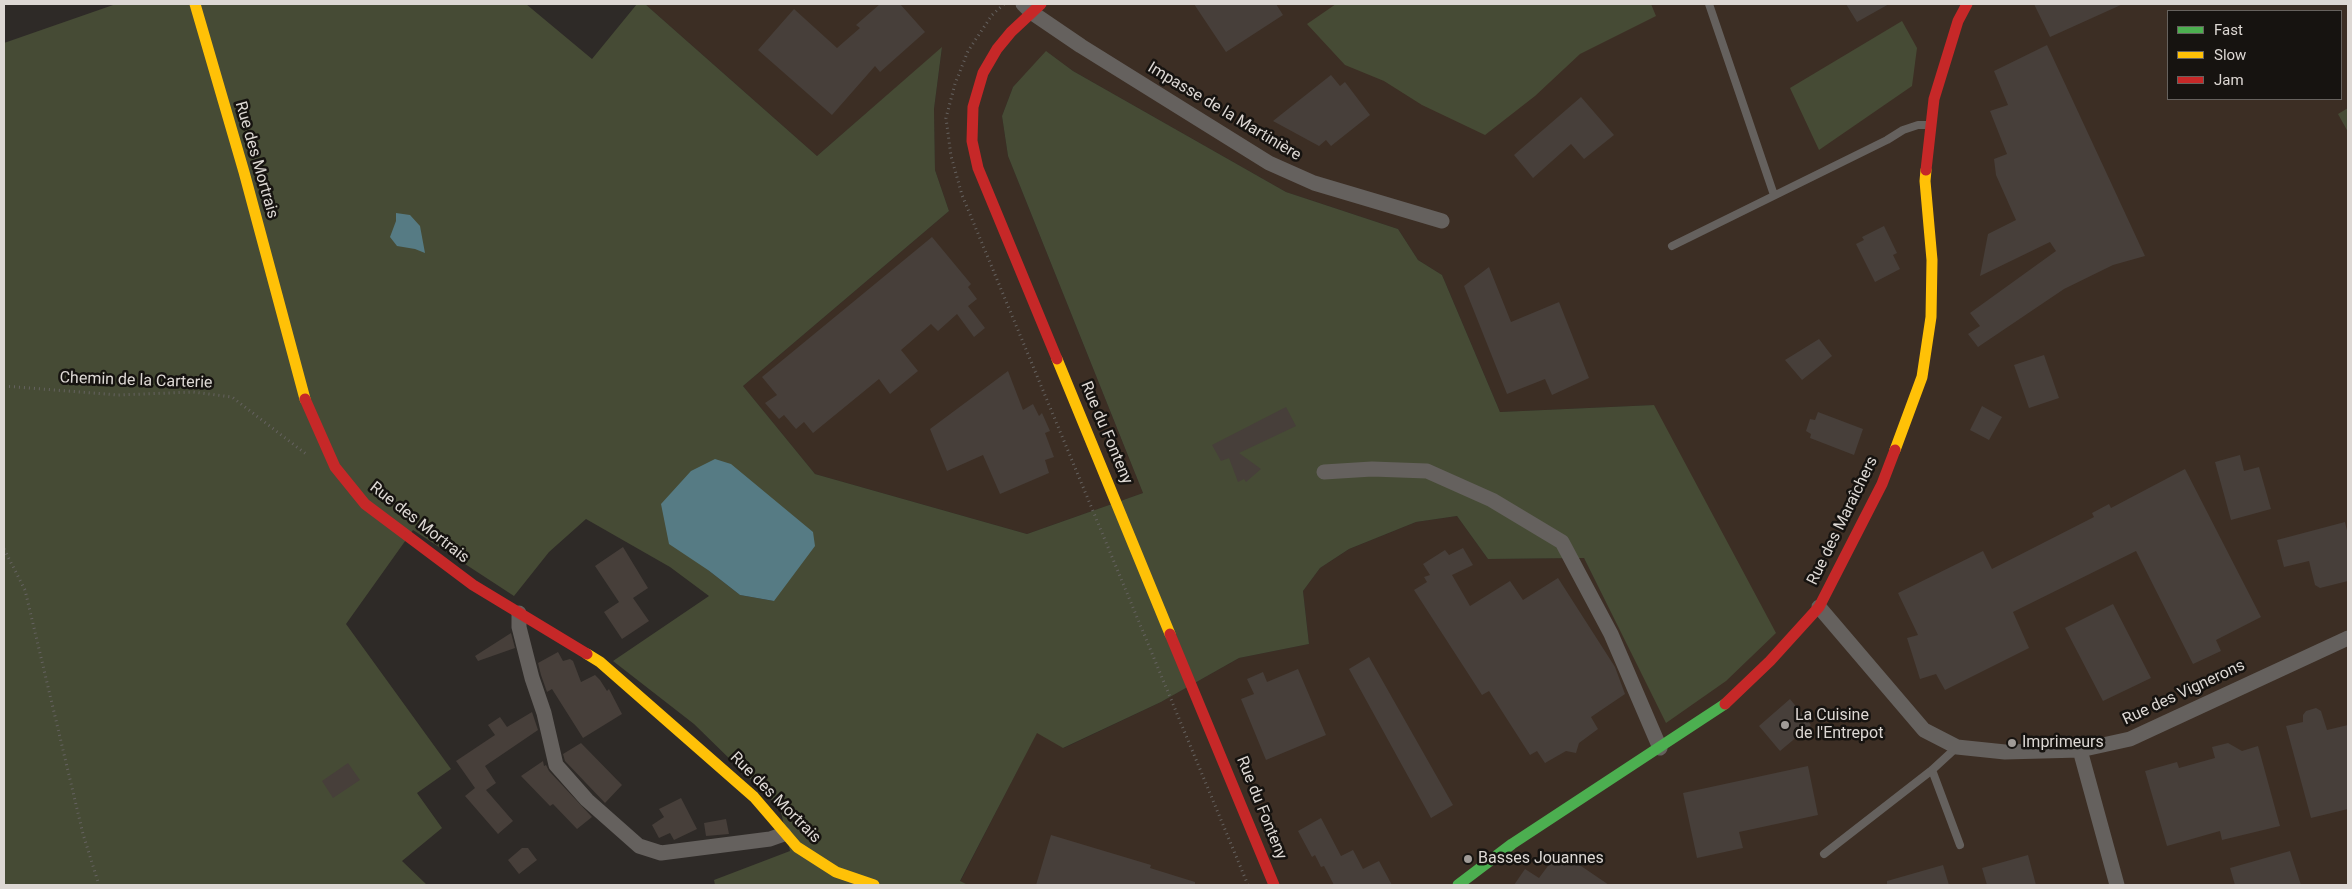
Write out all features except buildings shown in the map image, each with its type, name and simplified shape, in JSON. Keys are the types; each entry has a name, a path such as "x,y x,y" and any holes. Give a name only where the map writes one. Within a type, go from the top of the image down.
{"street":[{"name":"Rue des Mortrais","path":"195,4 244,172 302,391 335,467 364,504 473,585 607,668 754,797 797,847 836,872 874,885"},
{"name":"Rue des Maraîchers","path":"1458,885 1512,844 1720,709 1770,661 1819,607 1882,484 1922,377 1932,317 1932,260 1925,181 1934,99 1958,21 1968,4"},
{"name":"Impasse de la Martinière","path":"1032,7 1081,46 1269,162 1314,183 1442,221"},
{"name":"Rue du Fonteny","path":"1032,7 997,49 983,73 973,107 972,141 978,168 1274,885"},
{"path":"1324,472 1372,469 1427,471 1492,500 1562,542 1611,634 1660,748"},
{"name":"Rue des Vignerons","path":"1819,607 1924,730 1957,747 2004,752 2080,750 2130,739 2348,638"},
{"path":"519,613 521,636 544,713 556,765 587,800 639,846 662,853 770,839 784,834"},
{"path":"2080,750 2117,885"}],"lane":[{"path":"1709,4 1774,195"},
{"path":"1672,246 1903,130 1918,125 1931,125"},
{"path":"1824,854 1932,770 1957,747"},
{"path":"1932,770 1960,845"}],"path":[{"name":"Chemin de la Carterie","path":"4,386 118,395 193,392 232,397 310,458"},
{"path":"4,549 24,590 83,834 99,885"}],"shaded area":[{"path":"645,4 2348,4 2348,885 968,885 960,882 1037,732 1064,748 1161,702 1239,658 1309,644 1303,591 1320,568 1349,549 1416,522 1457,516 1488,559 1584,558 1667,723 1654,405 1500,412 1442,275 1418,260 1398,229 1286,192 1073,71 1047,52 1013,87 1002,116 1008,156 1143,493 1027,534 815,474 743,386 949,211 935,170 934,109 942,48 817,156"}],"green space":[{"path":"116,4 526,4 592,59 637,4 645,4 817,156 942,47 934,109 935,170 949,211 743,386 815,474 1027,534 1143,493 1008,156 1002,116 1013,87 1046,51 1073,71 1286,192 1398,229 1418,260 1442,275 1500,412 1654,405 1776,633 1726,681 1666,723 1584,558 1488,559 1457,516 1416,522 1349,549 1320,568 1303,591 1309,644 1239,658 1161,702 1063,748 1037,733 960,881 968,885 715,885 714,880 790,851 780,808 694,724 613,661 709,596 670,567 586,519 549,552 514,596 413,530 346,624 451,769 417,793 442,828 402,861 427,885 4,885 4,43","holes":["708,570 774,601 740,595"]},
{"path":"1336,4 1651,4 1656,16 1580,54 1535,96 1485,135 1422,105 1384,81 1345,65 1307,24"},
{"path":"1902,21 1917,48 1912,86 1819,150 1790,88"},
{"path":"2348,108 2348,132 2338,114"}],"water":[{"path":"396,213 410,215 420,226 425,253 397,246 390,237 396,221"},
{"path":"715,459 731,464 813,532 815,546 774,601 740,595 708,570 669,544 661,504 691,471"}],"traffic: fast":[{"path":"1458,885 1512,844 1725,704"}],"traffic: slow":[{"path":"195,4 244,172 305,399"},
{"path":"1895,450 1922,377 1931,317 1932,260 1925,181 1926,170"},
{"path":"1057,359 1170,634"},
{"path":"587,654 600,662 754,797 797,847 836,872 874,885"}],"traffic: jam":[{"path":"1041,4 1011,32 997,49 983,73 973,107 972,141 978,168 1057,359"},
{"path":"1926,170 1934,99 1958,21 1967,4"},
{"path":"305,399 335,467 365,504 473,585 587,654"},
{"path":"1725,704 1770,661 1819,607 1882,484 1895,450"},
{"path":"1170,634 1274,885"}],"place":[{"name":"La Cuisine de l'Entrepot","path":"1785,725"},
{"name":"Imprimeurs","path":"2012,743"},
{"name":"Basses Jouannes","path":"1468,859"}]}
